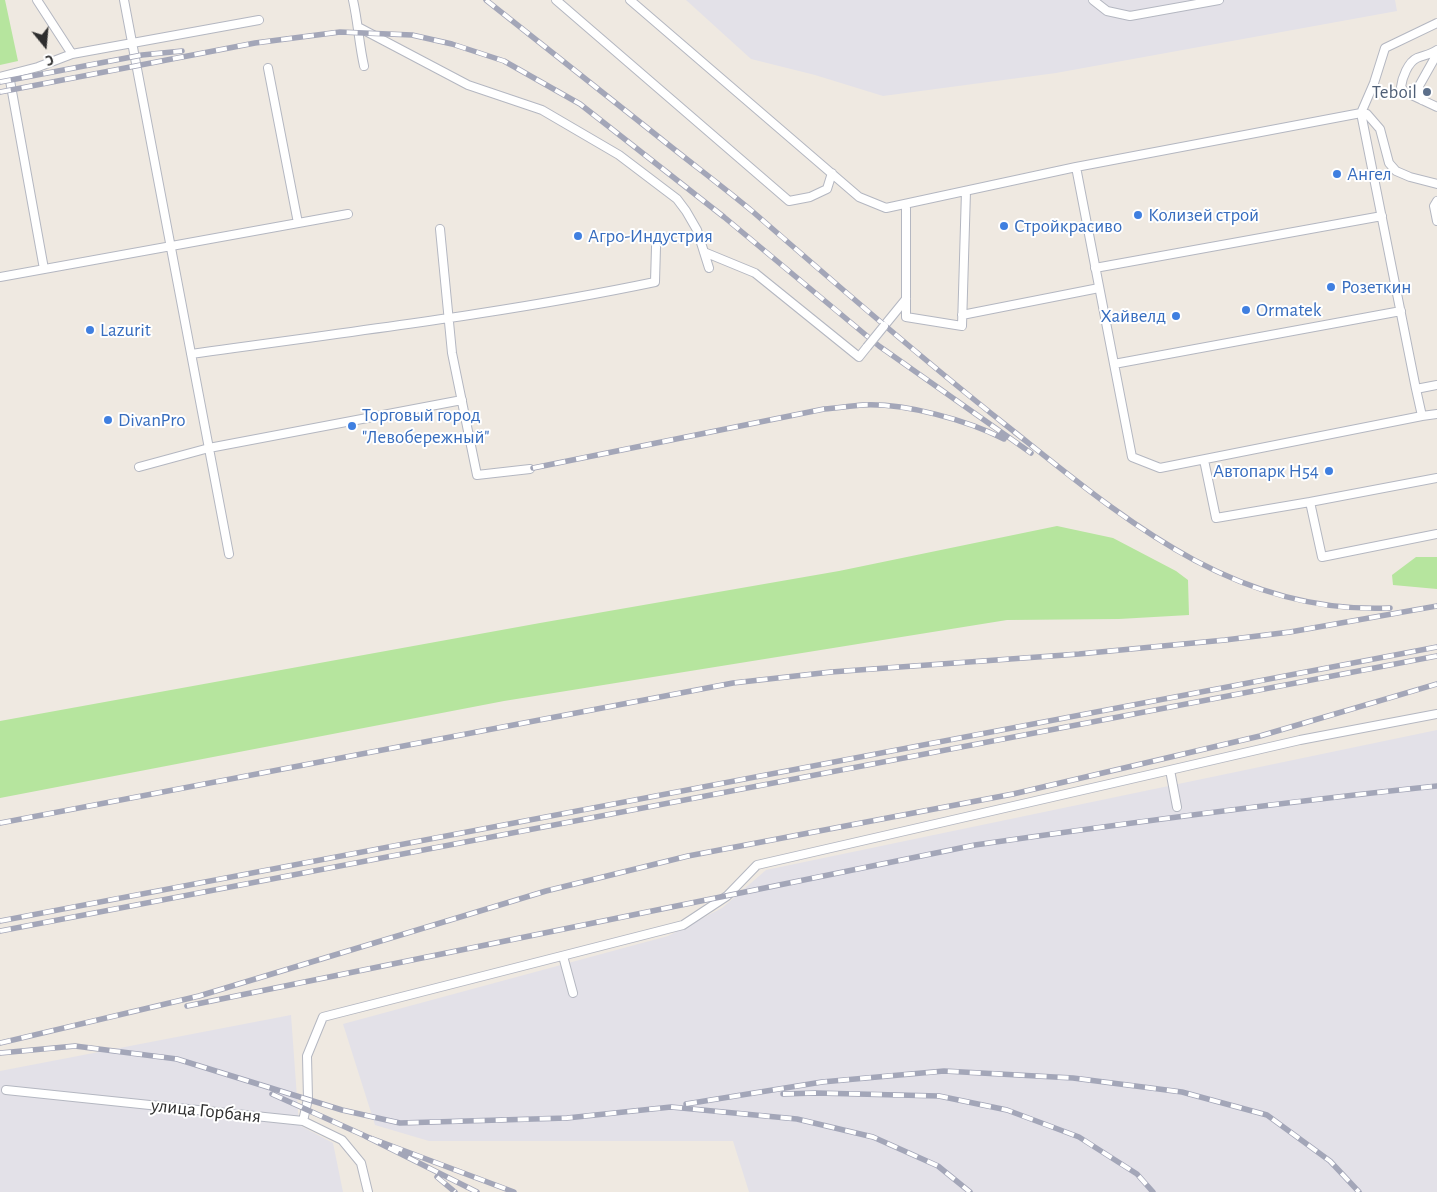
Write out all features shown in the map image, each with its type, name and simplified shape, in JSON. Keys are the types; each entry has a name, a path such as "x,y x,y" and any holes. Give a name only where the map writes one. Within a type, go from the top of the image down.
{"lane":[{"path":"37,0 72,54"},
{"path":"124,0 229,554"},
{"path":"353,0 364,66"},
{"path":"556,0 789,200 810,197 827,189 832,173"},
{"path":"630,0 859,197 886,208 1076,168 1361,113 1367,114 1380,129 1389,163 1396,171 1410,178 1437,184"},
{"path":"1093,0 1107,11 1130,16 1219,0"},
{"path":"0,76 38,68 72,54 259,20"},
{"path":"1422,416 1361,113 1374,83 1385,48 1437,23"},
{"path":"358,27 468,84 542,110 619,155 677,199 686,210 697,230 709,268"},
{"path":"1437,52 1416,58 1410,64 1401,87 1405,92 1437,107"},
{"path":"1422,100 1419,86 1437,52"},
{"path":"268,68 298,223"},
{"path":"9,75 44,269"},
{"path":"1076,168 1132,457 1160,468 1437,414"},
{"path":"906,204 906,317 962,326 966,191"},
{"path":"1437,201 1434,206 1437,221"},
{"path":"0,277 348,214"},
{"path":"1096,268 1382,216"},
{"path":"440,229 452,353 476,475 530,469"},
{"path":"191,354 449,318 655,282 656,246"},
{"path":"704,252 755,273 859,357 906,299"},
{"path":"962,315 1099,288"},
{"path":"1114,364 1401,311"},
{"path":"1416,389 1437,385"},
{"path":"139,467 209,448 462,400"},
{"path":"1204,460 1216,518 1437,478"},
{"path":"1310,502 1322,557 1437,534"},
{"path":"303,1121 308,1099 306,1056 323,1017 683,925 727,896 757,865 1300,740 1437,714"},
{"path":"1170,770 1177,806"},
{"path":"563,956 573,993"},
{"name":"улица Горбаня","path":"6,1090 303,1121 342,1140 361,1163 368,1192"}],"shaded area":[{"path":"686,0 1395,0 1397,11 1056,73 883,96 815,75 751,59"},
{"path":"1437,730 1437,1192 749,1192 733,1141 429,1141 375,1125 343,1024 668,936 722,908 766,870"},
{"path":"291,1015 299,1125 333,1143 343,1192 0,1192 0,1071"}],"green space":[{"path":"0,0 5,0 18,61 0,65"},
{"path":"1057,526 1113,538 1176,571 1188,580 1189,615 1119,619 1007,620 504,701 0,798 0,721 839,571"},
{"path":"1416,557 1437,557 1437,589 1393,585 1392,575"}],"railway":[{"path":"486,0 741,202 878,320 975,400 1093,494 1137,525 1183,554 1230,577 1280,595 1333,606 1390,608"},
{"path":"0,92 255,43 340,32 412,35 452,44 504,61 580,104 724,217 879,346 1031,453"},
{"path":"0,82 142,55 182,51"},
{"path":"533,468 824,409 863,405 898,407 935,414 972,425 1004,439"},
{"path":"0,823 733,683 831,672 1079,654 1225,640 1290,632 1437,606"},
{"path":"0,921 1437,647"},
{"path":"0,931 1437,656"},
{"path":"0,1043 199,996 546,891 688,856 1013,794 1260,736 1437,684"},
{"path":"187,1006 975,845 1205,813 1437,786"},
{"path":"0,1053 75,1046 177,1059 342,1110 400,1123 567,1118 671,1107 797,1119 873,1137 938,1166 970,1192"},
{"path":"686,1104 822,1082 944,1071 1073,1078 1182,1092 1267,1115 1330,1161 1359,1192"},
{"path":"272,1094 372,1139"},
{"path":"783,1094 939,1096 1007,1110 1079,1137 1137,1174 1153,1192"},
{"path":"477,1192 365,1136 514,1192"},
{"path":"437,1177 455,1192"}],"place":[{"name":"Teboil","path":"1427,92"},
{"name":"Ангел","path":"1337,174"},
{"name":"Колизей строй","path":"1138,215"},
{"name":"Стройкрасиво","path":"1004,226"},
{"name":"Агро-Индустрия","path":"578,236"},
{"name":"Розеткин","path":"1331,287"},
{"name":"Ormatek","path":"1246,310"},
{"name":"Хайвелд","path":"1176,316"},
{"name":"Lazurit","path":"90,330"},
{"name":"DivanPro","path":"108,420"},
{"name":"Торговый город \"Левобережный\"","path":"352,426"},
{"name":"Автопарк Н54","path":"1329,471"}]}
